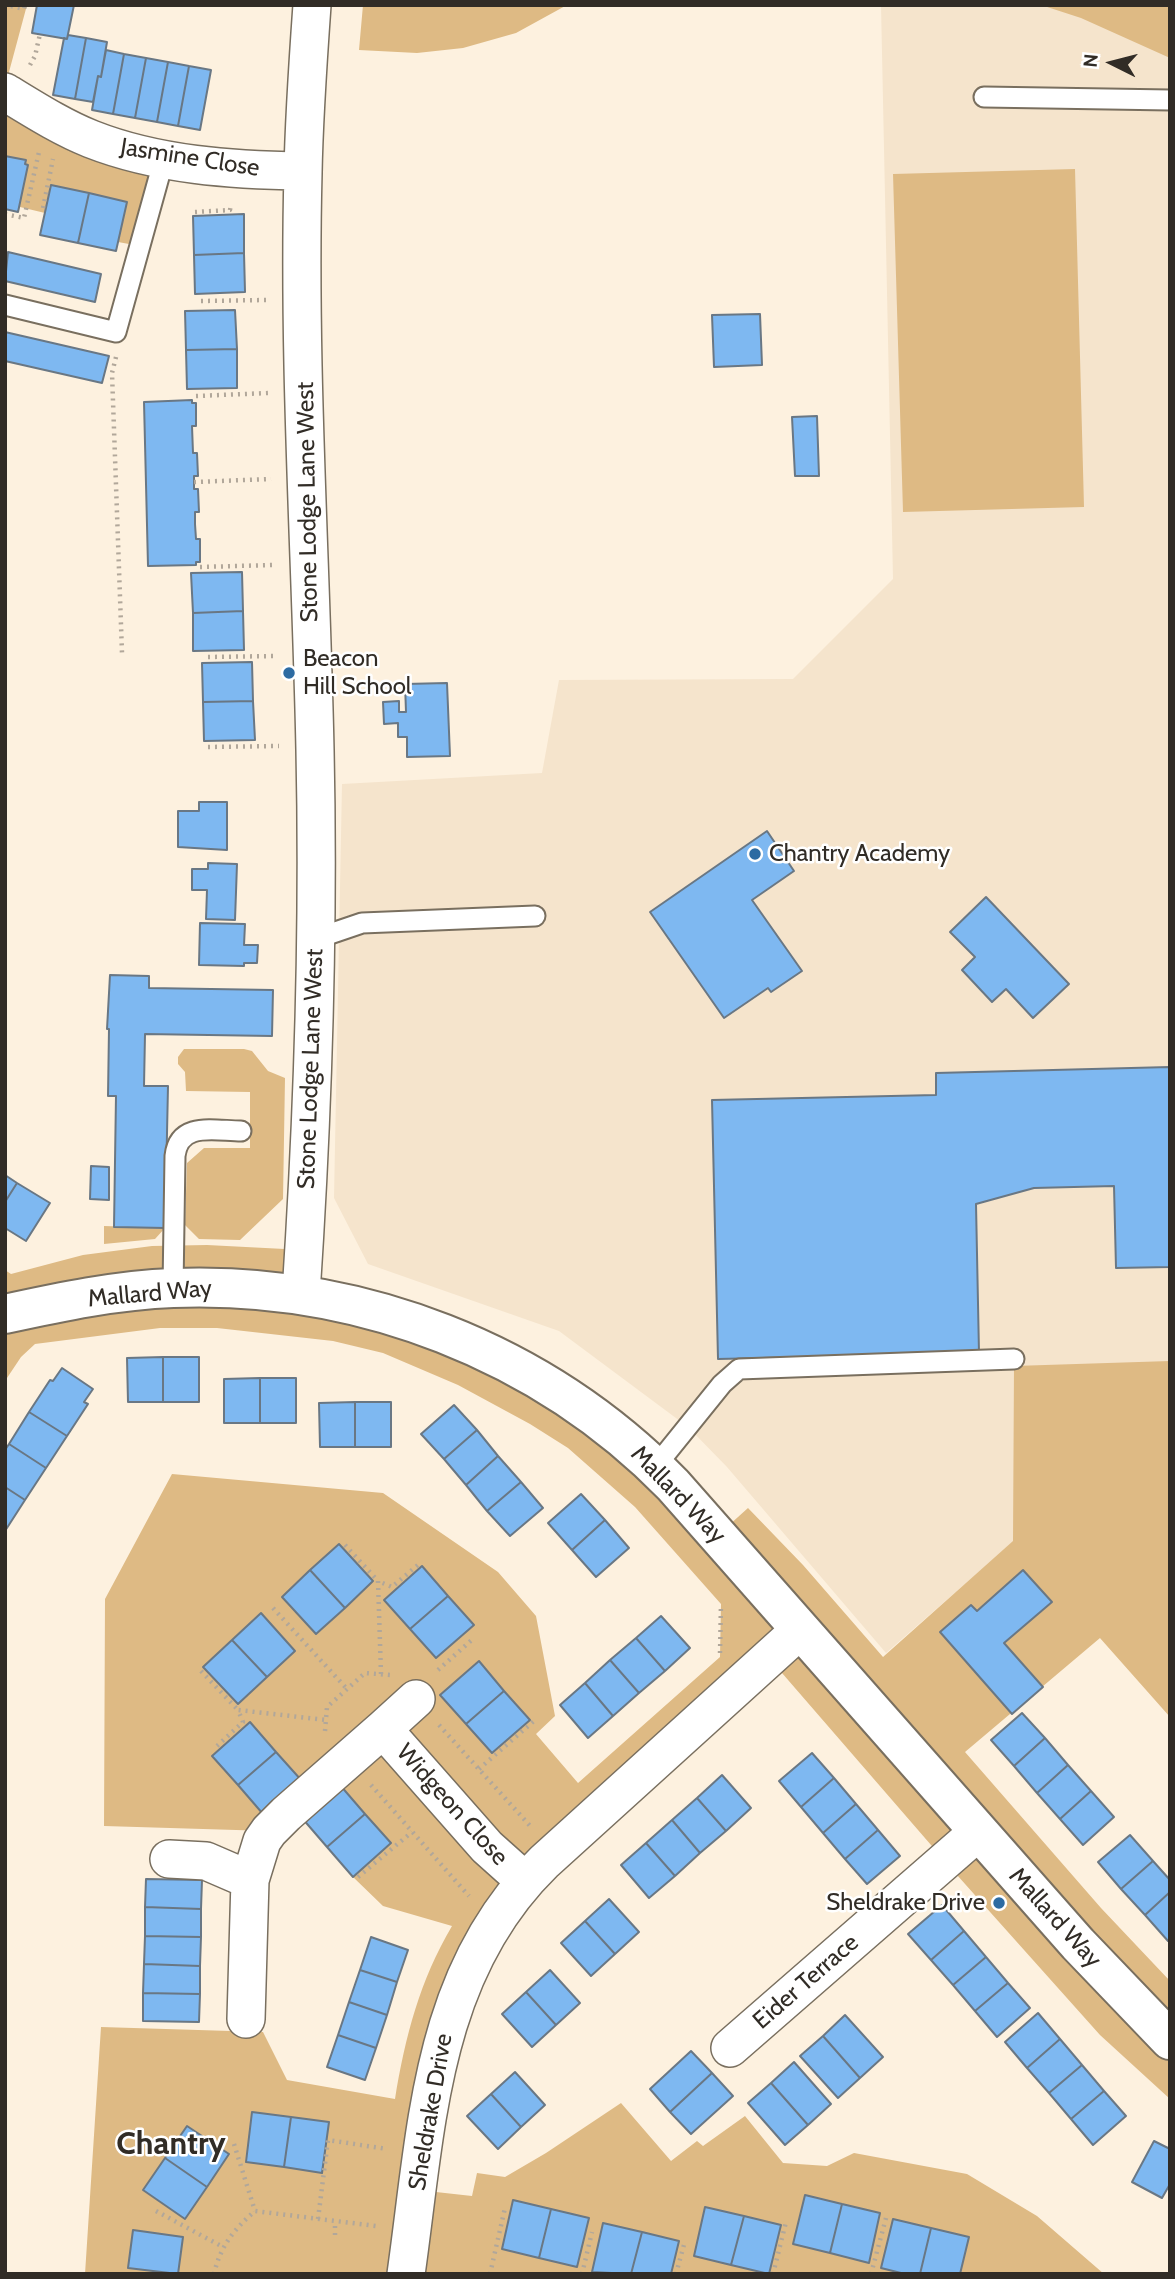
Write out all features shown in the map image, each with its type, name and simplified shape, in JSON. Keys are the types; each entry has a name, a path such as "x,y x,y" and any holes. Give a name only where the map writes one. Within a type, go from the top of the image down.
{"street":[{"name":"Stone Lodge Lane West","path":"301,1294 315,939 315,745 303,299 303,171 312,5"},
{"name":"Jasmine Close","path":"16,81 50,135 215,167 303,171"},
{"name":"Mallard Way","path":"5,1314 120,1292 173,1288 245,1288 301,1294 397,1317 483,1350 514,1365 622,1438 655,1467 1078,1944 1170,2040"},
{"name":"Sheldrake Drive","path":"405,2274 436,2062 448,2019 473,1961 493,1924 525,1881 800,1630"},
{"name":"Widgeon Close","path":"423,1689 383,1729 487,1847 525,1881"},
{"path":"246,2019 250,1880 257,1852 269,1830 383,1729"},
{"name":"Eider Terrace","path":"730,2048 978,1832"},
{"path":"169,1859 206,1861 250,1880"}],"lane":[{"path":"984,97 1170,100"},
{"path":"5,306 116,332 163,159"},
{"path":"315,939 362,923 535,916"},
{"path":"173,1288 175,1156 178,1143 183,1135 191,1131 241,1131"},
{"path":"655,1467 722,1384 739,1369 1014,1360"}],"path":[{"path":"11,6 24,9 25,5"},
{"path":"16,81 35,55 40,34"},
{"path":"43,208 50,135"},
{"path":"5,214 24,218 50,135"},
{"path":"201,302 303,299"},
{"path":"116,332 116,355 112,373 122,653"},
{"path":"196,396 305,392"},
{"path":"194,482 307,478"},
{"path":"200,567 309,565"},
{"path":"208,657 312,655"},
{"path":"208,747 315,745"},
{"path":"345,1545 377,1581 392,1587 419,1564"},
{"path":"377,1581 381,1674"},
{"path":"273,1608 347,1689"},
{"path":"423,1689 474,1638"},
{"path":"201,1671 238,1710 243,1722 217,1746"},
{"path":"238,1710 326,1720"},
{"path":"479,1769 535,1720"},
{"path":"358,1877 412,1832"},
{"path":"318,2219 328,2140 422,2155"},
{"path":"233,2144 255,2211"},
{"path":"490,2274 505,2208"},
{"path":"156,2211 223,2247"},
{"path":"255,2211 412,2231"},
{"path":"214,2274 230,2235 255,2211"},
{"path":"871,2274 886,2218"},
{"path":"335,2221 335,2235"},
{"path":"774,2274 786,2222"},
{"path":"582,2274 593,2232"},
{"path":"676,2274 685,2241"}],"shaded area":[{"path":"5,5 27,5 9,72 18,100 164,159 140,246 118,242 116,251 40,235 45,213 20,207 18,212 5,209"},
{"path":"363,5 567,5 516,33 463,48 417,53 359,50"},
{"name":"Chantry Academy","path":"881,5 1170,5 1170,1717 1014,1541 886,1653 727,1467 688,1427 559,1331 368,1264 334,1198 342,784 542,773 559,680 793,679 893,579"},
{"path":"1041,5 1170,5 1170,58 1081,18"},
{"path":"1075,169 1084,507 903,512 893,174"},
{"path":"184,1049 252,1051 268,1071 285,1078 283,1199 240,1240 199,1239 185,1225 187,1163 204,1148 250,1148 250,1092 186,1091 185,1072 178,1064 178,1057"},
{"path":"104,1226 165,1228 155,1239 104,1244"},
{"path":"207,1245 304,1250 302,1294 483,1350 718,1535 748,1508 803,1565 883,1657 1013,1541 1014,1366 1170,1361 1170,1717 1100,1638 965,1752 1101,1908 1170,1981 1170,2099 1100,2035 769,1658 493,1925 418,2190 472,2196 477,2173 505,2177 621,2103 671,2161 697,2141 703,2146 745,2116 783,2163 827,2166 854,2153 967,2174 1037,2216 1104,2274 85,2274 101,2027 263,2032 287,2080 395,2099 415,2010 431,1967 452,1926 383,1906 353,1877 302,1818 269,1831 104,1826 105,1599 172,1474 383,1493 498,1572 536,1616 555,1716 536,1734 578,1783 720,1657 721,1604 635,1507 568,1448 530,1424 458,1385 383,1353 333,1341 217,1328 160,1328 35,1344 21,1357 5,1381 5,1270 11,1274 83,1255 152,1246"}],"building":[{"path":"37,5 74,5 67,39 32,33"},
{"path":"68,35 86,38 75,99 53,95 64,38 67,39"},
{"path":"86,38 107,42 101,77 98,76 93,102 75,99"},
{"path":"106,50 124,54 113,114 92,110"},
{"path":"124,54 146,58 135,118 113,114"},
{"path":"146,58 168,62 157,122 135,118"},
{"path":"168,62 189,66 178,126 157,122"},
{"path":"189,66 211,70 200,130 178,126"},
{"path":"5,156 26,160 25,164 28,165 18,212 5,209"},
{"path":"51,185 89,193 78,243 40,235"},
{"path":"89,193 127,202 116,251 78,243"},
{"path":"244,214 244,253 194,255 193,216"},
{"path":"8,252 101,274 95,302 5,281"},
{"path":"244,253 245,292 195,294 194,255"},
{"path":"235,310 237,349 186,350 185,311"},
{"path":"760,314 762,365 714,367 712,315"},
{"path":"5,332 109,356 102,383 5,361"},
{"path":"237,349 237,388 187,389 186,350"},
{"path":"192,400 192,403 196,403 196,426 192,426 193,453 197,453 198,476 194,476 194,489 198,489 199,512 195,512 195,524 196,539 200,539 200,562 196,562 196,565 148,566 144,402"},
{"path":"817,416 819,476 795,476 792,417"},
{"path":"242,572 243,611 193,613 191,573"},
{"path":"243,611 244,650 193,651 193,613"},
{"path":"252,662 253,701 203,702 202,663"},
{"path":"447,683 450,756 407,757 407,737 398,737 398,723 384,724 383,702 399,701 399,712 406,712 405,684"},
{"path":"253,701 255,740 204,741 203,702"},
{"path":"199,802 227,802 227,850 178,847 178,811 199,811"},
{"path":"767,831 794,871 752,900 802,971 771,992 768,988 724,1018 650,912"},
{"path":"208,863 237,864 235,920 206,919 207,890 192,890 192,869 208,869"},
{"path":"986,897 1069,984 1033,1018 1006,989 992,1002 962,970 975,957 950,932"},
{"path":"200,923 245,924 244,945 258,945 257,963 244,963 244,966 199,965"},
{"path":"110,975 149,976 149,988 273,990 272,1036 145,1034 144,1086 168,1086 165,1228 114,1227 116,1096 108,1096 107,1029"},
{"path":"1170,1067 1170,1267 1116,1268 1114,1186 1034,1188 976,1204 979,1353 718,1359 712,1100 936,1095 936,1073"},
{"path":"91,1166 109,1167 109,1200 90,1199"},
{"path":"5,1175 17,1183 5,1202"},
{"path":"17,1183 50,1203 26,1241 5,1228 5,1202"},
{"path":"163,1357 199,1357 199,1402 163,1402"},
{"path":"163,1357 163,1402 128,1402 127,1358"},
{"path":"62,1368 93,1389 84,1402 88,1404 67,1436 29,1412 50,1380 53,1381"},
{"path":"260,1378 296,1378 296,1423 260,1423"},
{"path":"260,1378 260,1423 224,1423 224,1379"},
{"path":"355,1402 391,1402 391,1447 355,1447"},
{"path":"355,1402 355,1447 320,1447 319,1403"},
{"path":"454,1405 477,1430 444,1459 421,1434"},
{"path":"29,1412 67,1436 46,1468 9,1444"},
{"path":"477,1430 498,1456 466,1485 444,1459"},
{"path":"9,1444 46,1468 25,1500 5,1487 5,1450"},
{"path":"498,1456 521,1482 487,1511 466,1485"},
{"path":"521,1482 543,1508 510,1536 487,1511"},
{"path":"5,1487 25,1500 5,1531"},
{"path":"581,1494 605,1520 572,1550 548,1523"},
{"path":"605,1520 629,1548 596,1577 572,1550"},
{"path":"339,1544 373,1581 345,1608 310,1570"},
{"path":"422,1566 448,1596 410,1629 384,1600"},
{"path":"310,1570 345,1608 316,1634 282,1597"},
{"path":"1023,1570 1052,1602 1004,1643 1043,1687 1012,1714 940,1632 971,1605 977,1611"},
{"path":"448,1596 474,1625 436,1658 410,1629"},
{"path":"261,1613 295,1651 267,1677 232,1640"},
{"path":"661,1616 690,1648 665,1671 636,1638"},
{"path":"636,1638 665,1671 639,1693 610,1660"},
{"path":"232,1640 267,1677 238,1704 203,1667"},
{"path":"610,1660 639,1693 613,1716 585,1683"},
{"path":"479,1661 504,1691 466,1724 440,1695"},
{"path":"585,1683 613,1716 588,1738 560,1705"},
{"path":"504,1691 530,1720 492,1753 466,1724"},
{"path":"1022,1713 1045,1738 1014,1766 991,1740"},
{"path":"250,1722 276,1752 238,1785 212,1756"},
{"path":"1045,1738 1068,1765 1037,1793 1014,1766"},
{"path":"276,1752 302,1781 263,1814 238,1785"},
{"path":"812,1753 834,1778 801,1807 779,1781"},
{"path":"1068,1765 1091,1791 1060,1819 1037,1793"},
{"path":"722,1775 751,1808 726,1831 697,1798"},
{"path":"834,1778 856,1804 823,1833 801,1807"},
{"path":"340,1785 365,1814 327,1847 302,1818"},
{"path":"1091,1791 1114,1817 1083,1845 1060,1819"},
{"path":"697,1798 726,1831 700,1853 672,1820"},
{"path":"856,1804 878,1830 845,1859 823,1833"},
{"path":"365,1814 391,1843 353,1877 327,1847"},
{"path":"672,1820 700,1853 675,1876 646,1843"},
{"path":"878,1830 900,1856 867,1884 845,1859"},
{"path":"1130,1835 1153,1861 1121,1889 1098,1862"},
{"path":"646,1843 675,1876 649,1898 621,1865"},
{"path":"1153,1861 1170,1880 1170,1892 1145,1915 1121,1889"},
{"path":"146,1879 202,1880 201,1909 145,1907"},
{"path":"1170,1892 1170,1939 1168,1941 1145,1915"},
{"path":"609,1899 639,1932 615,1954 585,1921"},
{"path":"942,1905 964,1931 931,1960 908,1934"},
{"path":"145,1907 201,1909 201,1937 145,1936"},
{"path":"585,1921 615,1954 591,1976 561,1943"},
{"path":"964,1931 986,1957 953,1985 931,1960"},
{"path":"145,1936 201,1937 200,1966 144,1964"},
{"path":"371,1937 408,1950 397,1982 360,1970"},
{"path":"986,1957 1008,1983 975,2011 953,1985"},
{"path":"144,1964 200,1966 200,1994 143,1993"},
{"path":"360,1970 397,1982 387,2015 349,2002"},
{"path":"550,1970 580,2003 556,2025 526,1992"},
{"path":"1008,1983 1030,2008 997,2037 975,2011"},
{"path":"526,1992 556,2025 532,2047 502,2014"},
{"path":"143,1993 200,1994 199,2022 143,2021"},
{"path":"349,2002 387,2015 376,2048 338,2035"},
{"path":"1038,2013 1060,2039 1027,2068 1005,2042"},
{"path":"845,2015 883,2057 860,2078 823,2036"},
{"path":"338,2035 376,2048 365,2080 327,2067"},
{"path":"823,2036 860,2078 838,2098 800,2056"},
{"path":"1060,2039 1082,2065 1049,2093 1027,2068"},
{"path":"691,2051 712,2073 670,2112 650,2089"},
{"path":"794,2062 831,2104 808,2125 771,2083"},
{"path":"1082,2065 1104,2091 1071,2119 1049,2093"},
{"path":"515,2072 545,2105 521,2127 491,2094"},
{"path":"712,2073 733,2096 691,2134 670,2112"},
{"path":"771,2083 808,2125 785,2145 748,2103"},
{"path":"1104,2091 1126,2116 1093,2145 1071,2119"},
{"path":"491,2094 521,2127 498,2149 467,2116"},
{"path":"252,2112 291,2117 284,2167 246,2162"},
{"path":"291,2117 329,2122 322,2173 284,2167"},
{"path":"187,2126 229,2154 207,2187 165,2158"},
{"path":"1154,2141 1170,2149 1170,2184 1162,2198 1132,2182"},
{"path":"165,2158 207,2187 185,2219 143,2190"},
{"path":"805,2195 842,2204 830,2253 793,2244"},
{"path":"513,2200 551,2209 539,2258 502,2249"},
{"path":"842,2204 880,2213 869,2263 830,2253"},
{"path":"705,2207 744,2216 731,2265 694,2256"},
{"path":"551,2209 589,2218 577,2267 539,2258"},
{"path":"744,2216 781,2225 769,2274 731,2265"},
{"path":"893,2219 931,2228 920,2274 905,2274 881,2268"},
{"path":"603,2223 642,2232 631,2274 592,2272"},
{"path":"931,2228 969,2237 960,2274 920,2274"},
{"path":"133,2230 183,2237 178,2274 128,2268"},
{"path":"642,2232 679,2241 671,2274 631,2274"}],"place":[{"name":"Beacon Hill School","path":"289,673"},
{"name":"Chantry Academy","path":"755,854"},
{"name":"Sheldrake Drive","path":"999,1903"}],"district":[{"name":"Chantry","path":"171,2145"}]}
